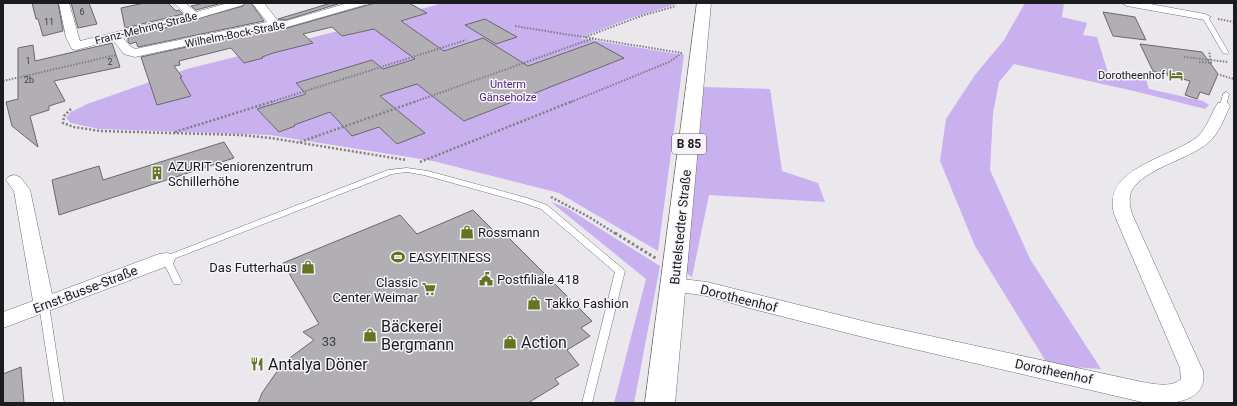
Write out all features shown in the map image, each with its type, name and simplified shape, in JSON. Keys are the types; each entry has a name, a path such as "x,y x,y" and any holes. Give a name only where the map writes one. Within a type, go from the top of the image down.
{"main road":[{"name":"Buttelstedter Straße","path":"660,403 674,284 690,53 704,3"}],"street":[{"name":"Franz-Mehring-Straße","path":"64,3 72,37 76,46 239,3"},
{"path":"179,3 193,16"},
{"path":"257,3 262,6 275,25"},
{"name":"Wilhelm-Bock-Straße","path":"128,52 132,54 140,53 295,22 360,3"},
{"path":"1127,3 1205,17"},
{"path":"116,36 128,52"},
{"name":"Dorotheenhof","path":"674,284 707,289 749,301 875,332 1142,392 1160,395 1177,393 1188,387 1192,381 1191,368 1123,214 1121,197 1127,183 1138,174 1191,148 1205,139 1224,100"},
{"path":"14,180 22,190 44,305"},
{"name":"Ernst-Busse-Straße","path":"3,320 166,258"}],"lane":[{"path":"1205,17 1226,53"},
{"path":"177,282 166,258 391,172 407,170 425,173 524,200 544,208 620,271 587,403"},
{"path":"44,305 59,403"}],"path":[{"path":"585,37 641,16 676,6"},
{"path":"515,26 690,53"},
{"path":"298,143 594,38"},
{"path":"173,133 466,40"},
{"path":"1209,51 1212,61"},
{"path":"3,81 128,52"},
{"path":"420,162 690,53"},
{"path":"1184,57 1228,62"},
{"path":"1199,62 1209,63 1212,61"},
{"path":"1149,71 1169,74"},
{"path":"1220,75 1234,79"},
{"path":"71,109 64,116 63,123 74,127"}],"green space":[{"name":"Unterm Gänseholze","path":"443,3 680,3 628,19 579,38 684,55 658,251 559,193 433,161 270,135 99,129 71,123 66,118 71,112 87,104 187,69"},
{"path":"1025,3 1064,3 1062,17 1087,23 1083,35 1097,37 1108,73 1127,77 1145,76 1149,89 1203,101 1209,105 1205,109 1014,64 999,82 993,113 990,170 1030,259 1101,369 1048,365 975,246 940,161 946,119 975,75 1004,40"},
{"path":"703,87 770,89 782,171 818,183 825,202 709,195 692,277 686,273"},
{"path":"551,202 567,208 660,266 634,403 614,403 646,279"}],"building":[{"path":"32,3 58,3 63,31 43,36 38,19 36,19"},
{"path":"71,3 89,3 97,24 78,28"},
{"path":"144,3 168,3 176,11 179,10 183,14 125,28 121,8"},
{"path":"204,3 222,3 196,10 191,6"},
{"path":"245,3 251,3 264,21 138,47 136,42 130,44 128,42 128,38 243,6"},
{"path":"331,3 341,3 286,20 278,19"},
{"path":"375,3 409,3 427,13 401,21 444,51 483,38 528,66 595,42 624,58 464,121 417,84 385,94 380,96 425,133 397,144 379,127 352,136 330,112 279,132 257,109 306,94 296,83 372,60 383,69 415,59 374,29 342,36 332,27 303,34 313,43 273,53 262,57 263,58 244,63 231,48 179,61 180,65 174,66 182,77 180,77 191,96 157,105 141,57 268,29 287,28"},
{"path":"1103,12 1135,17 1146,40 1113,36"},
{"path":"485,19 517,37 496,44 465,25"},
{"path":"112,43 120,67 54,81 65,101 49,106 49,110 30,116 38,147 12,126 6,102 18,99 18,48 33,45 35,61"},
{"path":"1140,44 1202,52 1218,74 1209,95 1200,92 1197,99 1185,95 1190,81 1168,75 1169,74 1153,71"},
{"name":"AZURIT Seniorenzentrum Schillerhöhe","path":"224,142 234,158 59,215 52,180 99,166 103,180"},
{"name":"Classic Center Weimar","path":"473,210 501,238 506,235 592,321 581,328 590,336 567,350 579,365 555,379 559,384 528,403 258,403 262,393 278,370 291,357 314,340 303,332 319,324 283,263 400,215 417,234"},
{"path":"21,367 24,403 3,403 3,374"}],"place":[{"name":"Dorotheenhof","path":"1176,75"},
{"name":"AZURIT Seniorenzentrum Schillerhöhe","path":"157,173"},
{"name":"Rossmann","path":"467,232"},
{"name":"EASYFITNESS","path":"398,257"},
{"name":"Das Futterhaus","path":"308,267"},
{"name":"Postfiliale 418","path":"486,279"},
{"name":"Classic Center Weimar","path":"429,289"},
{"name":"Takko Fashion","path":"534,303"},
{"name":"Bäckerei Bergmann","path":"370,335"},
{"name":"Action","path":"510,342"},
{"name":"Antalya Döner","path":"257,364"}]}
